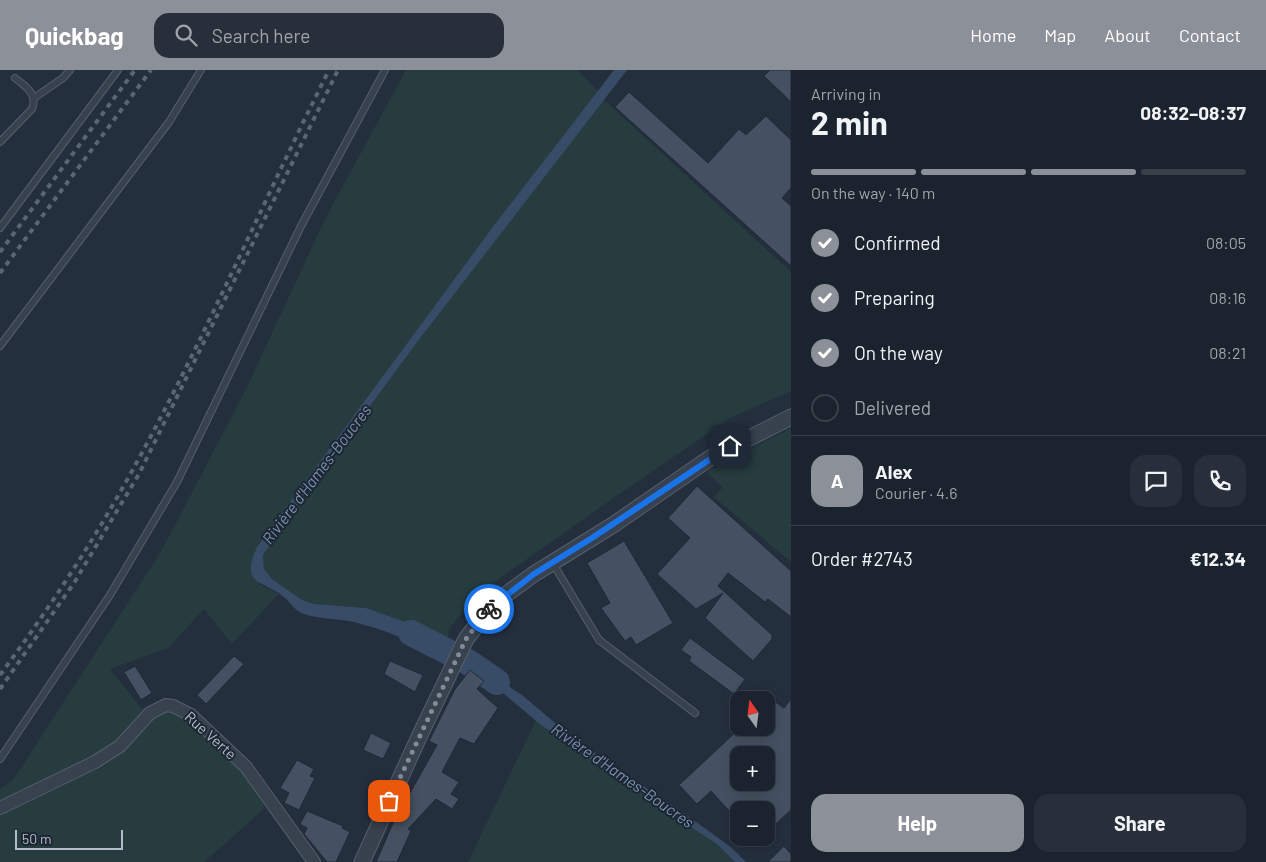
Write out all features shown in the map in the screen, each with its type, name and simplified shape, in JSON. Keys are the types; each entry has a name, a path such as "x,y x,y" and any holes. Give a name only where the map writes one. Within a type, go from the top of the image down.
{"street":[{"path":"362,862 466,639 493,604 552,562 613,525 710,458 791,417"},
{"name":"Rue Verte","path":"0,808 95,762 120,746 150,713 166,705 174,706 191,715 246,767 314,862"}],"lane":[{"path":"34,98 63,78 70,70"},
{"path":"0,228 118,70"},
{"path":"0,346 169,122 201,70"},
{"path":"0,760 110,595 177,482 301,226 385,70"},
{"path":"0,142 32,109 34,98 31,92 15,78"},
{"path":"552,562 599,640 695,713"}],"green space":[{"path":"406,70 577,70 598,91 495,224 257,547 260,585 279,594 232,644 204,609 168,648 110,669 141,708 179,713 247,776 265,808 204,862 0,862 0,789 13,780 157,558 245,391 327,215"},
{"path":"603,99 791,272 791,391 732,417 476,595 449,629 448,641 422,628 366,608 314,604 302,600 272,579 264,569 263,555 305,494 418,341"},
{"path":"791,428 791,562 714,497 723,487 706,472"},
{"path":"536,720 718,845 735,862 468,862"}],"water":[{"path":"614,70 627,70 418,341 305,494 263,555 264,569 272,579 302,600 314,604 366,608 422,628 448,641 440,653 354,622 301,613 284,597 261,584 252,575 252,560 257,547 495,224"},
{"path":"469,660 522,695 574,739 732,848 746,862 735,862 718,845 540,724 484,677 464,666"}],"building":[{"path":"770,70 791,70 791,102 764,76"},
{"path":"629,92 708,163 739,129 746,135 766,116 791,140 791,188 782,198 791,206 791,266 615,107"},
{"path":"697,486 791,571 791,617 768,599 765,602 728,573 718,586 772,635 772,639 753,661 705,618 723,593 696,609 657,574 690,538 668,518"},
{"path":"624,541 673,623 636,645 631,637 625,641 601,608 610,603 587,563"},
{"path":"690,638 745,679 736,691 730,691 689,661 691,657 681,650"},
{"path":"234,656 244,664 206,704 197,695"},
{"path":"390,661 423,675 415,692 384,674"},
{"path":"135,666 152,693 141,700 124,672"},
{"path":"470,670 484,681 477,689 498,708 474,744 460,738 442,772 459,782 451,794 459,799 452,809 436,799 408,829 411,831 397,862 376,862 393,823 437,745 429,741 455,689"},
{"path":"791,699 791,810 775,825 775,801 730,801 730,812 711,791 697,804 679,785 731,736 775,736 775,702 784,708"},
{"path":"371,733 391,743 383,759 363,750"},
{"path":"297,760 314,769 310,776 315,778 299,810 284,803 289,793 280,788"},
{"path":"307,811 343,826 342,828 350,832 336,862 327,862 304,834 307,828 300,824"},
{"path":"784,846 791,854 791,862 768,862"}],"waterway":[{"name":"Rivière d'Hames-Boucres","path":"411,633 468,662 497,682"}],"railway":[{"path":"0,252 135,70"},
{"path":"0,273 151,70"},
{"path":"0,675 44,614 71,572 141,455 197,346 329,70"},
{"path":"0,689 74,583 139,474 338,70"}],"way so far":[{"path":"389,801 466,639 489,609"}],"route":[{"path":"489,609 512,589 534,574 613,525 730,446"}]}
